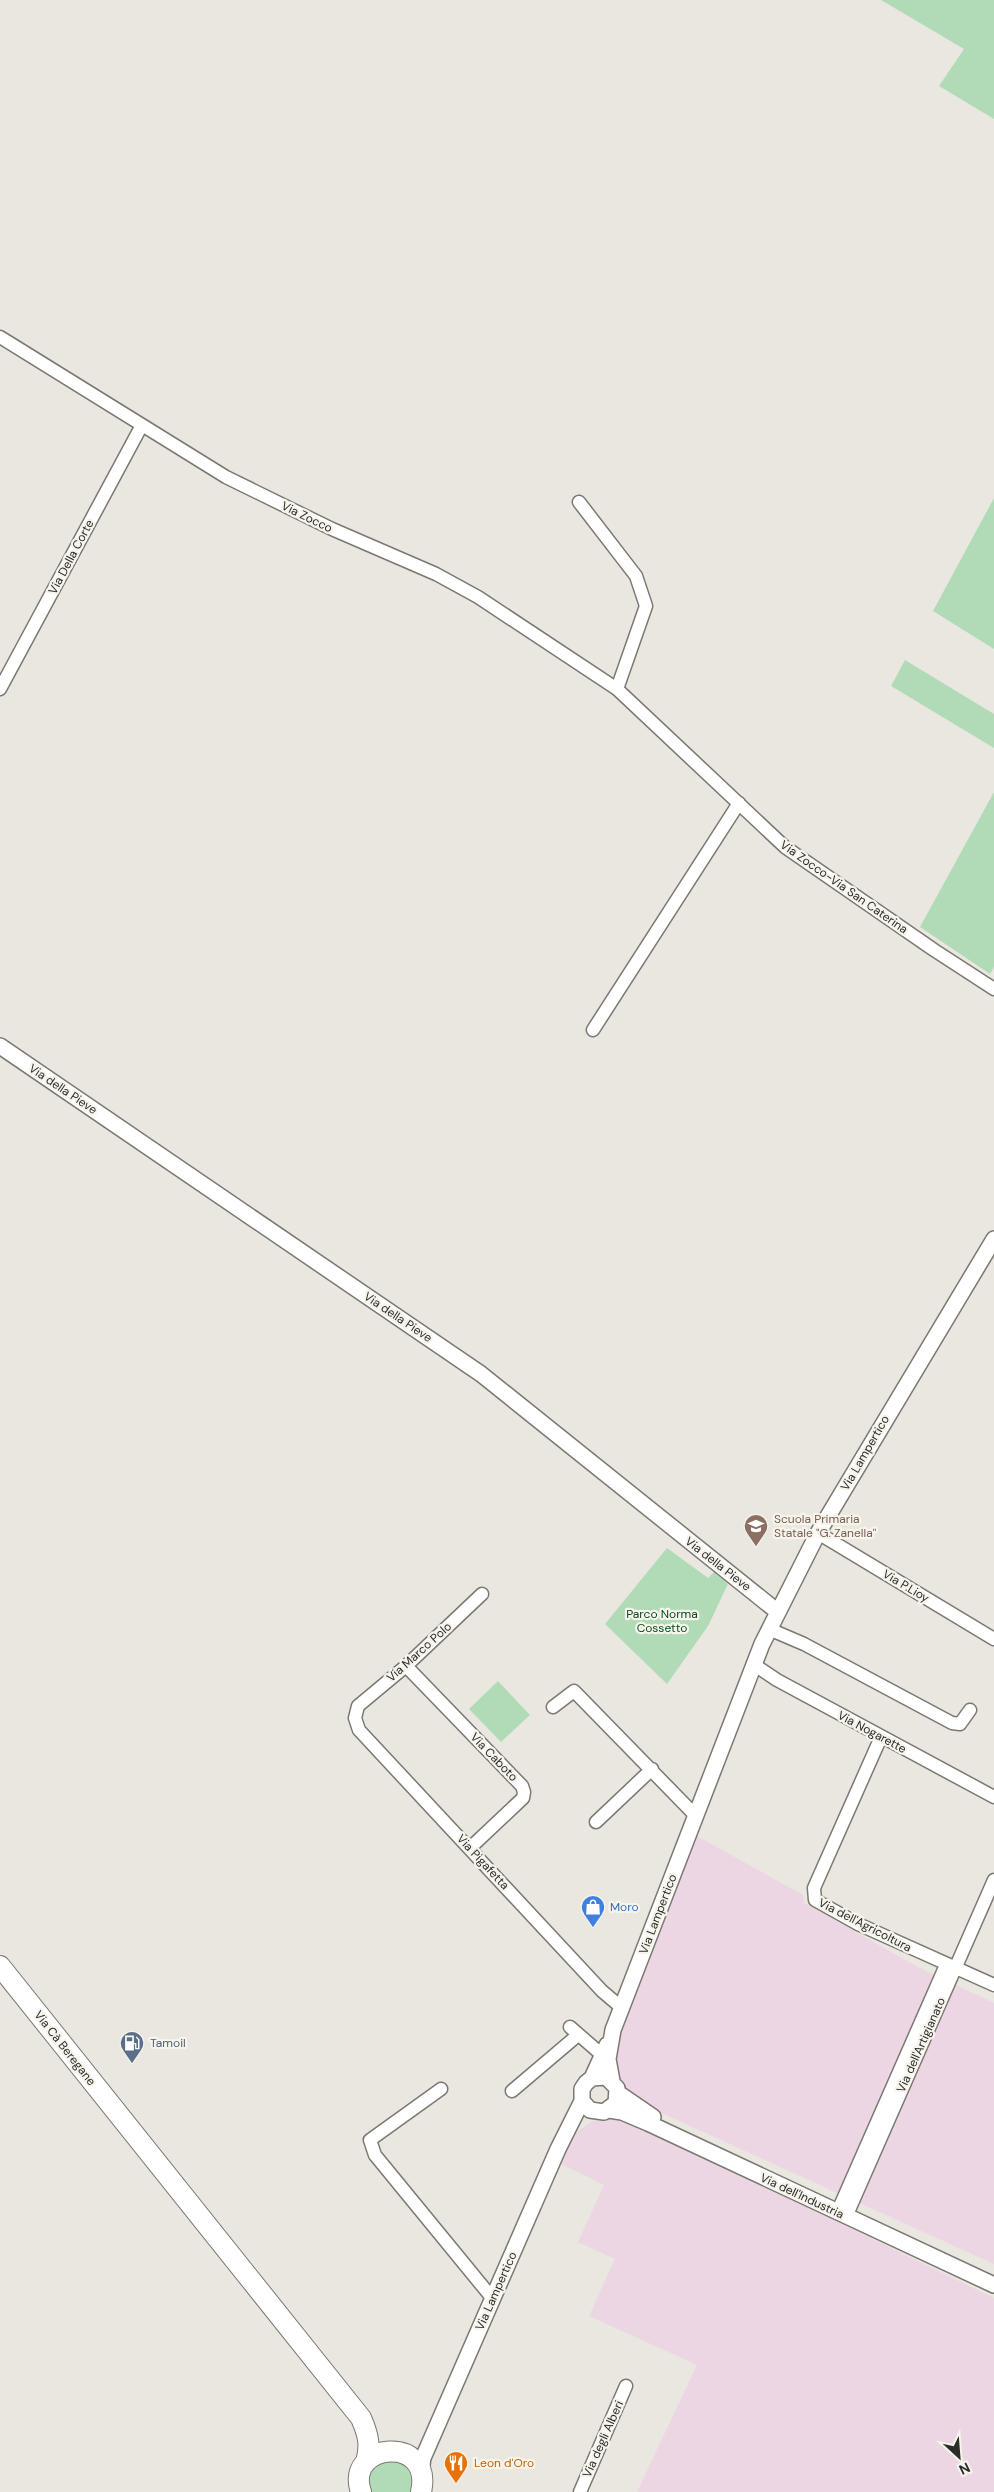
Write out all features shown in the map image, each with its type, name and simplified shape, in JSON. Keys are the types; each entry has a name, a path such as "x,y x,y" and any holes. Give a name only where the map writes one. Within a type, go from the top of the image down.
{"main road":[{"name":"Via Cà Beregane","path":"0,1966 361,2418"},
{"path":"361,2418 388,2447 400,2452 417,2464 422,2485"},
{"path":"361,2418 369,2438 370,2450 359,2479 361,2492"},
{"path":"366,2462 379,2452 400,2452"}],"street":[{"name":"Via Zocco","path":"0,337 226,477 332,530 436,574 478,597 617,689"},
{"name":"Via Della Corte","path":"0,689 142,425"},
{"path":"579,502 636,576 646,606 617,689"},
{"name":"Via Zocco-Via San Caterina","path":"617,689 785,847 994,989"},
{"path":"593,1030 738,803"},
{"name":"Via della Pieve","path":"0,1046 481,1374 778,1612"},
{"name":"Via Lampertico","path":"422,2485 423,2458 564,2137 582,2101 583,2086 592,2078 609,2041 753,1664 769,1629 818,1534 994,1239"},
{"name":"Via P.Lioy","path":"818,1534 994,1639"},
{"name":"Via Marco Polo","path":"356,1711 358,1706 406,1666 482,1594"},
{"path":"769,1629 804,1644 952,1723 960,1724 970,1710"},
{"name":"Via Nogarette","path":"753,1664 777,1680 882,1738 994,1797"},
{"name":"Via Caboto","path":"406,1666 522,1786 523,1798 470,1848"},
{"path":"553,1707 574,1691 652,1768 695,1814"},
{"name":"Via Pigafetta","path":"356,1711 354,1718 359,1730 602,1992 622,2008"},
{"name":"Via dell'Agricoltura","path":"882,1738 814,1888 815,1900 950,1967 994,1985"},
{"path":"596,1822 652,1768"},
{"name":"Via dell'Artigianato","path":"843,2211 950,1967 994,1880"},
{"path":"512,2091 574,2031 602,2054"},
{"name":"Via Lampertico","path":"564,2137 585,2116 602,2111 616,2103 615,2087 608,2059 609,2041"},
{"path":"592,2078 600,2076 615,2087"},
{"name":"Via dell'Industria","path":"615,2087 651,2116 994,2285"},
{"path":"440,2089 370,2140 370,2145 375,2155 493,2299"},
{"path":"582,2101 590,2110 602,2111"},
{"name":"Via dell'Industria","path":"602,2111 622,2112 648,2123 994,2278"},
{"name":"Via degli Alberi","path":"580,2492 626,2386"},
{"path":"400,2452 414,2454 429,2446"}],"shaded area":[{"path":"695,1835 803,1895 804,1903 918,1967 994,2003 994,2264 657,2111 626,2092 612,2064 615,2040"},
{"path":"619,2118 646,2129 994,2298 994,2492 637,2492 697,2365 589,2316 615,2259 578,2242 604,2185 559,2163 578,2131 593,2121"}],"green space":[{"path":"881,0 994,0 994,119 939,86 964,49"},
{"path":"994,498 994,649 933,611"},
{"path":"905,660 994,714 994,748 891,686"},
{"path":"994,792 994,967 990,974 920,927"},
{"name":"Parco Norma Cossetto","path":"667,1548 708,1578 714,1572 728,1584 708,1626 667,1684 605,1624"},
{"path":"498,1681 530,1715 501,1742 469,1709"},
{"path":"386,2459 404,2463 412,2473 411,2492 370,2492 368,2486 369,2476 377,2465"}],"place":[{"name":"Scuola Primaria Statale \"G. Zanella\"","path":"756,1547"},
{"name":"Moro","path":"593,1928"},
{"name":"Tamoil","path":"132,2064"},
{"name":"Leon d'Oro","path":"456,2484"}]}
